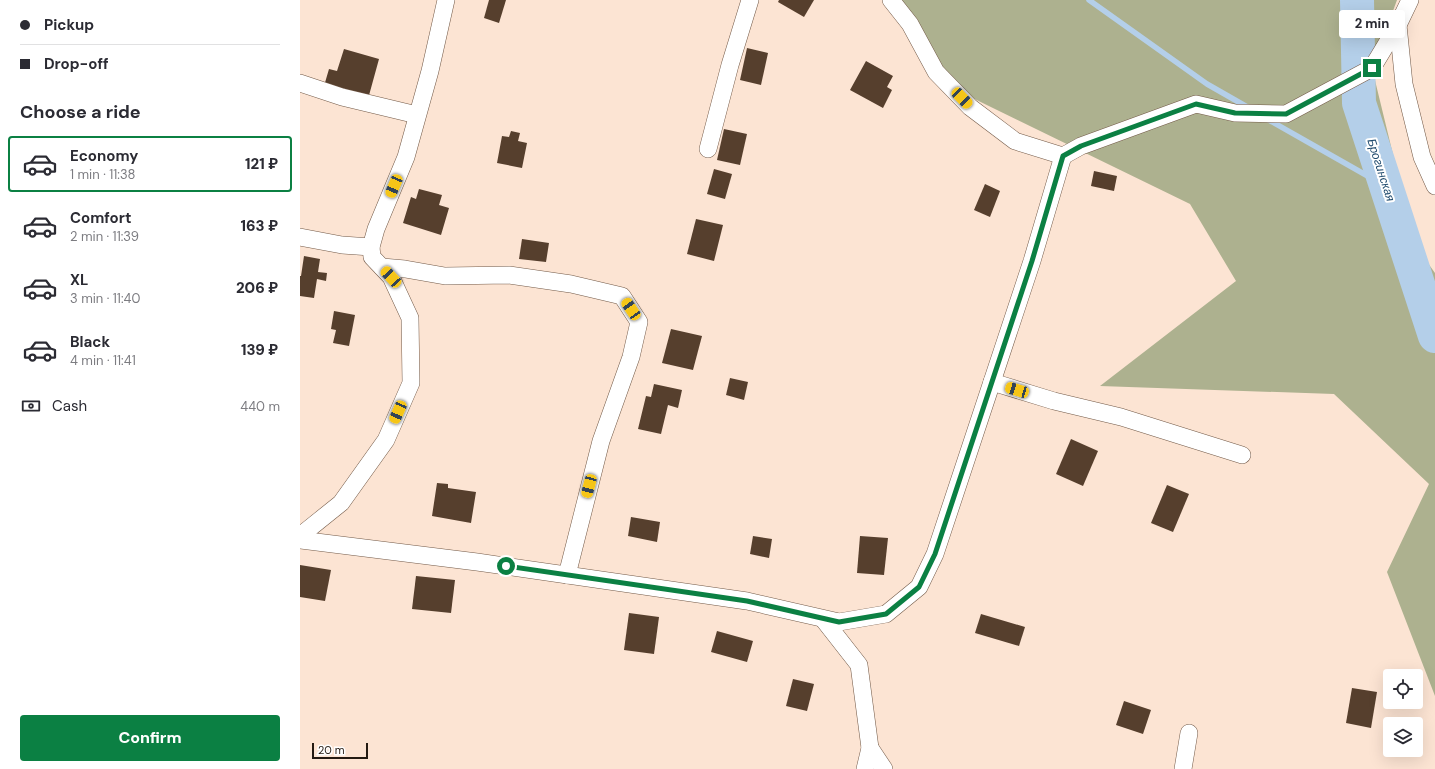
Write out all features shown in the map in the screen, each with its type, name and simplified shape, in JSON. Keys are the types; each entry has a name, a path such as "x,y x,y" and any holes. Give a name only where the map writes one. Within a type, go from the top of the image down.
{"street":[{"path":"300,536 341,503 386,440 411,383 410,318 391,277 372,257 371,247 376,228 406,157 430,71 446,0"},
{"path":"708,149 730,65 750,0"},
{"path":"891,0 910,24 936,72 970,107 1015,141 1063,156"},
{"path":"300,540 476,562 747,601 839,622 886,614 919,587 935,554 1032,261 1063,156 1081,146 1196,104 1235,113 1286,114 1372,68 1398,25 1410,0"},
{"path":"1398,25 1404,84 1422,157 1435,186"},
{"path":"300,83 342,97 417,115"},
{"path":"300,237 342,246 371,247"},
{"path":"382,267 405,269 445,276 509,275 571,284 622,296 639,322 631,357 602,441 566,575"},
{"path":"992,382 1054,401 1121,417 1242,455"},
{"path":"823,619 859,665 870,748 865,769"},
{"path":"1183,769 1189,733"},
{"path":"870,748 884,769"}],"green space":[{"path":"884,0 1397,0 1372,68 1415,245 1435,273 1435,696 1387,572 1429,484 1334,394 1100,386 1236,281 1190,204 952,88"}],"building":[{"path":"489,0 506,0 499,23 484,18"},
{"path":"779,0 814,0 804,17 778,2"},
{"path":"747,48 768,53 761,85 740,80"},
{"path":"344,49 379,59 368,99 324,86 329,69 337,71"},
{"path":"866,61 893,76 887,87 892,90 883,108 850,90"},
{"path":"724,129 747,134 740,165 717,160"},
{"path":"511,131 520,133 518,141 527,143 522,168 497,163 502,136 509,137"},
{"path":"714,169 732,174 725,199 707,194"},
{"path":"1094,171 1117,176 1114,191 1091,186"},
{"path":"985,184 1000,191 990,217 974,210"},
{"path":"419,189 442,195 439,205 449,208 441,235 403,223 411,197 416,199"},
{"path":"696,219 723,225 714,261 687,254"},
{"path":"522,239 549,243 546,262 519,259"},
{"path":"304,256 320,259 318,272 327,273 326,281 317,279 314,298 300,296 300,276"},
{"path":"334,311 355,315 349,346 333,343 336,330 331,329"},
{"path":"671,329 702,336 693,370 662,363"},
{"path":"730,378 748,382 744,400 726,395"},
{"path":"654,384 682,390 678,408 668,405 661,434 638,429 646,396 651,397"},
{"path":"1071,439 1098,451 1083,486 1056,474"},
{"path":"437,483 448,484 448,488 476,492 471,523 432,516"},
{"path":"1167,485 1189,494 1173,532 1151,523"},
{"path":"631,517 660,522 657,542 628,536"},
{"path":"753,536 772,539 769,558 750,554"},
{"path":"860,536 888,538 884,575 857,573"},
{"path":"300,565 331,570 325,601 300,597"},
{"path":"416,576 455,580 451,613 412,609"},
{"path":"629,613 659,617 654,654 624,650"},
{"path":"981,614 1025,627 1019,646 975,633"},
{"path":"717,631 753,641 747,662 711,652"},
{"path":"793,679 814,684 807,711 786,706"},
{"path":"1352,688 1377,692 1371,728 1346,723"},
{"path":"1124,701 1151,710 1143,734 1116,725"}],"waterway":[{"path":"1089,0 1207,84 1249,108"},
{"name":"Брогинская","path":"1357,0 1359,103 1435,336"},
{"path":"1267,119 1387,187"}],"route":[{"path":"506,566 747,601 839,622 886,614 919,587 935,554 1032,261 1063,156 1081,146 1196,104 1235,113 1286,114 1372,68"}]}
